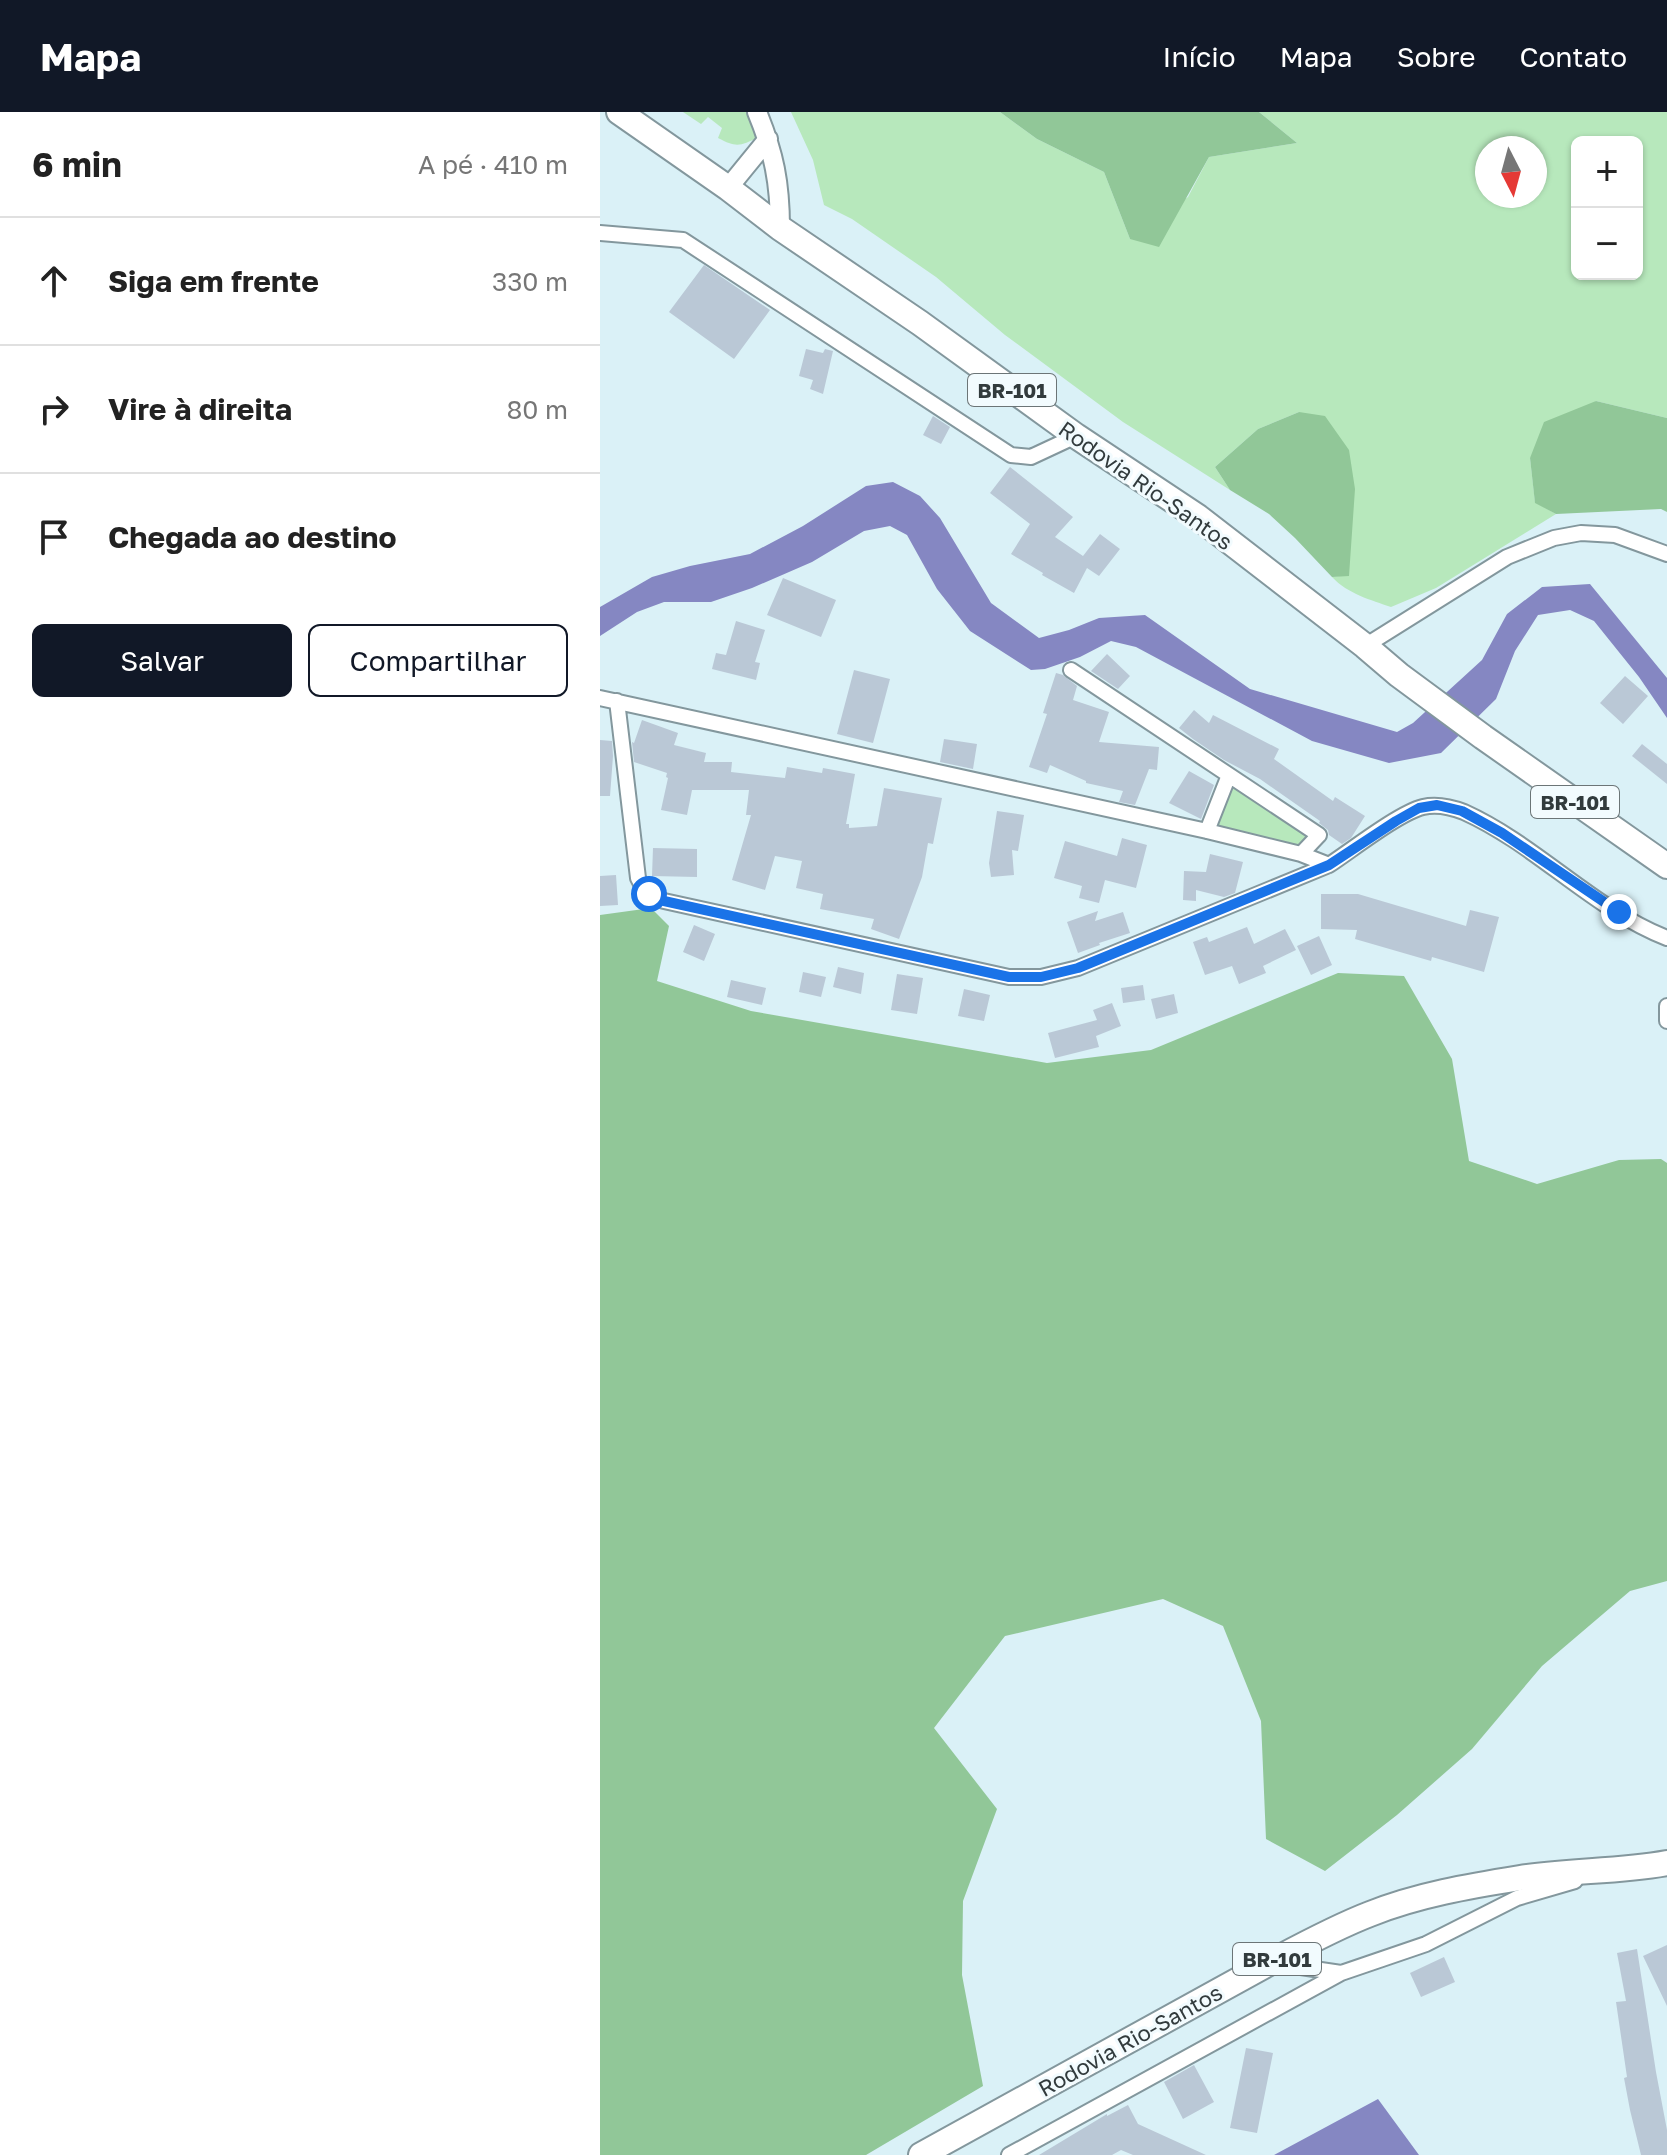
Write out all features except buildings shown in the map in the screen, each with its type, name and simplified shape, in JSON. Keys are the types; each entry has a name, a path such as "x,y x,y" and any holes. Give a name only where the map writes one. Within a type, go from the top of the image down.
{"highway":[{"name":"Rodovia Rio-Santos","path":"619,112 1076,436 1198,517 1399,675 1667,866"},
{"name":"Rodovia Rio-Santos","path":"921,2155 1271,1962 1372,1913 1435,1894 1522,1877 1667,1863"}],"street":[{"path":"757,112 768,139 780,196 780,228"},
{"path":"728,188 768,139"},
{"path":"600,233 683,240 1011,455 1031,457 1076,436"},
{"path":"1365,646 1507,557 1554,538 1581,533 1615,535 1667,554"},
{"path":"1071,670 1319,835 1301,854"},
{"path":"600,698 1207,831 1301,854 1329,865"},
{"path":"617,701 638,878 649,894 664,901 1009,977 1041,977 1078,968 1329,865 1419,808 1437,805 1462,811 1502,833 1619,912 1667,938"},
{"path":"1207,831 1229,775"},
{"path":"1667,1006 1667,1021"},
{"path":"1009,2155 1341,1973 1426,1944 1517,1898 1606,1871"},
{"path":"1271,1962 1341,1973"}],"green space":[{"path":"683,112 754,112 759,137 743,144 730,143 718,138 722,128 708,117 701,124"},
{"path":"791,112 1000,112 1037,139 1104,172 1130,239 1188,197 1209,157 1297,143 1259,112 1667,112 1667,418 1596,401 1530,458 1535,502 1556,514 1436,588 1391,607 1352,592 1332,577 1349,575 1299,412 1258,429 1215,467 1230,490 1123,422 1005,335 936,277 852,219 824,205 813,160"},
{"path":"1000,112 1259,112 1297,143 1209,157 1159,247 1130,239 1104,172 1037,139"},
{"path":"1596,401 1667,418 1667,512 1661,509 1556,514 1535,503 1530,458 1544,422"},
{"path":"1299,412 1325,416 1349,450 1355,489 1349,576 1332,577 1269,514 1230,490 1215,467 1258,429"},
{"path":"1230,781 1314,836 1300,851 1212,827"},
{"path":"651,908 669,926 657,981 751,1011 1047,1063 1151,1050 1338,973 1404,976 1452,1059 1469,1161 1537,1184 1619,1160 1661,1159 1667,1163 1667,1581 1630,1591 1542,1666 1472,1749 1397,1815 1325,1871 1266,1839 1261,1721 1223,1626 1163,1599 1005,1636 934,1728 997,1809 963,1901 962,1975 983,2086 866,2155 600,2155 600,915"}],"water":[{"path":"893,482 920,496 940,518 991,603 1039,638 1099,618 1145,615 1250,689 1397,732 1413,723 1482,660 1507,614 1542,587 1590,584 1667,678 1667,718 1594,621 1570,610 1538,615 1515,651 1496,699 1441,753 1389,763 1312,741 1136,647 1111,641 1080,657 1045,669 1031,670 970,631 937,589 907,535 890,526 864,531 812,562 711,602 664,602 637,612 600,636 600,607 652,577 750,554 803,526 866,486"},
{"path":"1378,2099 1419,2155 1274,2155"}],"route":[{"path":"649,894 664,901 1009,977 1041,977 1078,968 1329,865 1419,808 1437,805 1462,811 1502,833 1619,912"}]}
